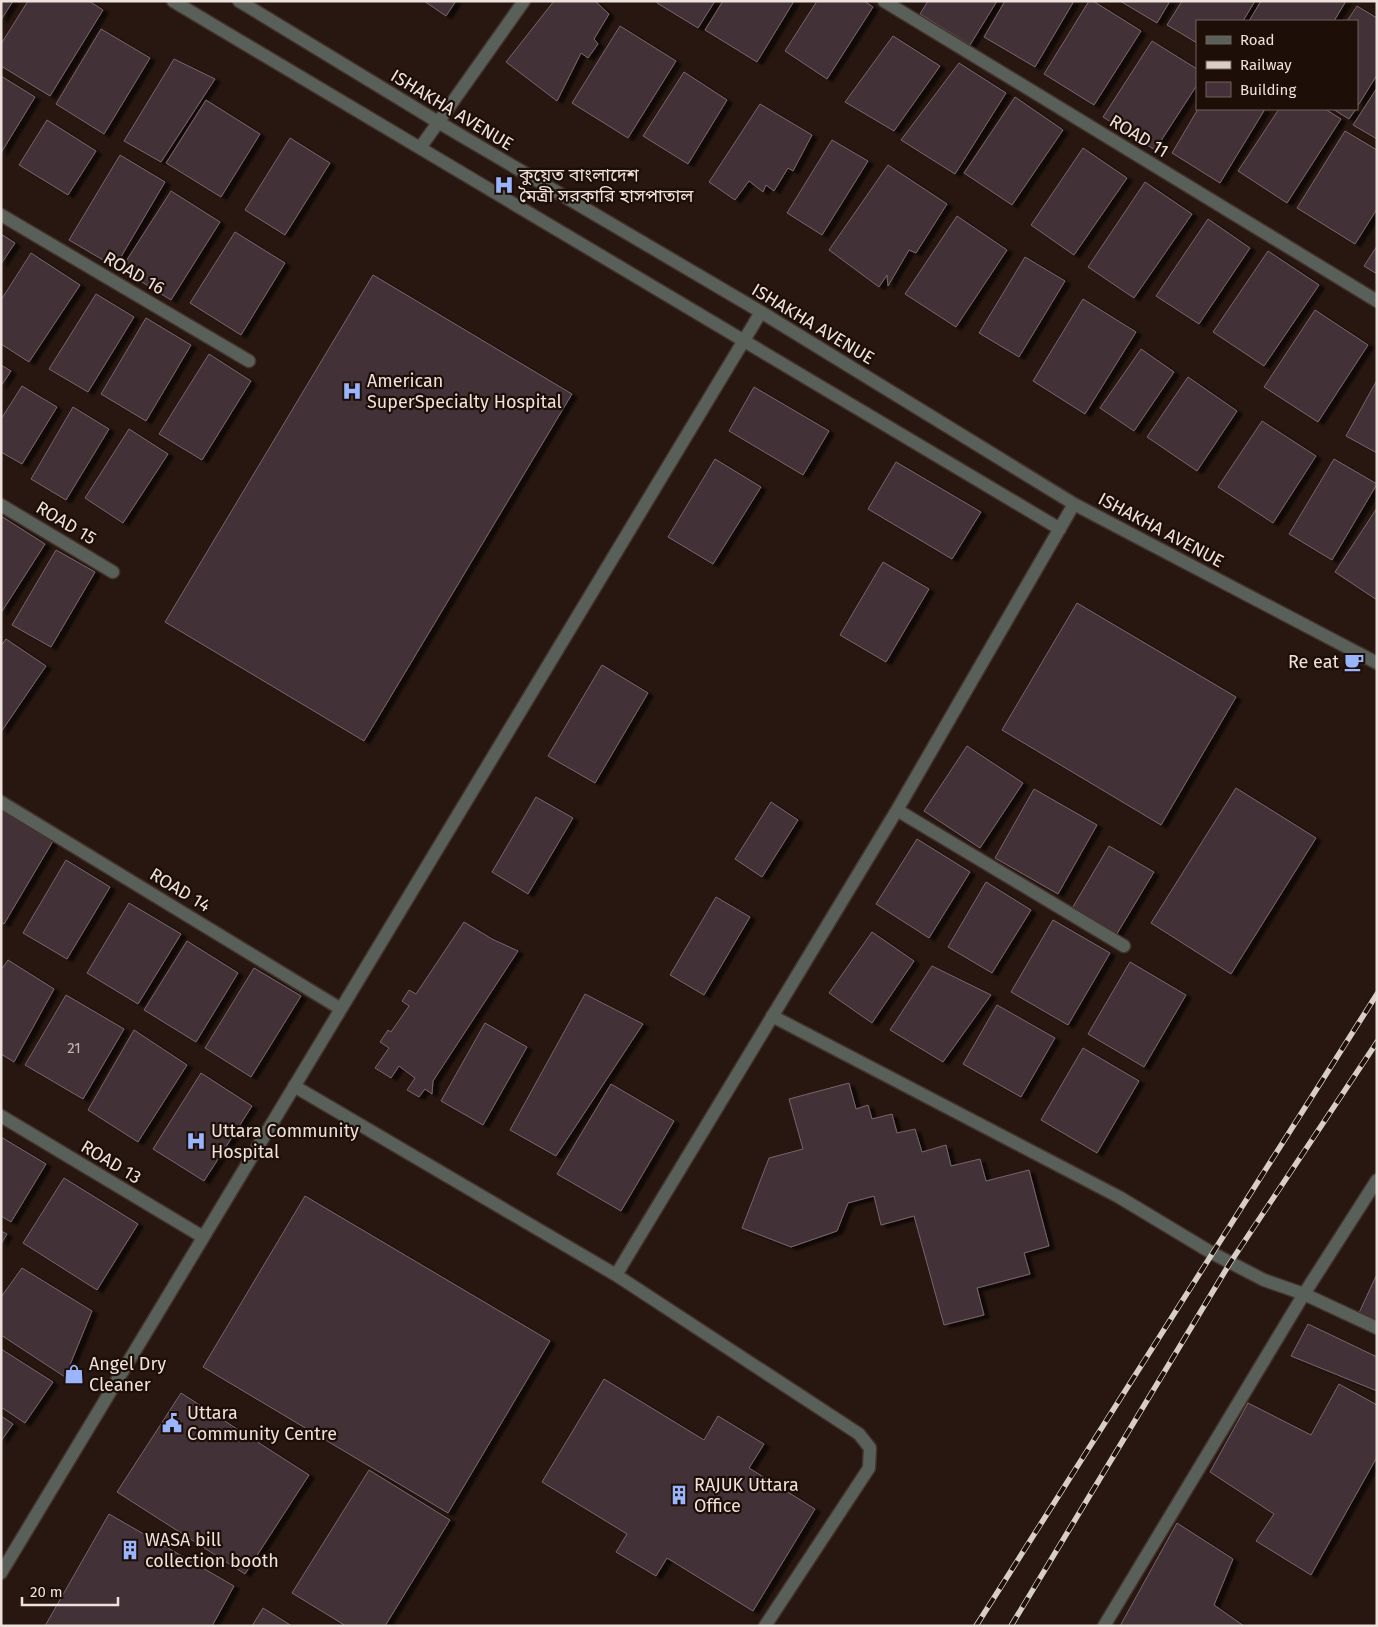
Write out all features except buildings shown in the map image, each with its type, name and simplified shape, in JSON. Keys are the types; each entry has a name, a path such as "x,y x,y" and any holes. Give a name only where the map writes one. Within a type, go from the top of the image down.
{"street":[{"path":"173,1 1060,529"},
{"name":"ISHAKHA AVENUE","path":"239,1 438,122 761,312 1074,504 1377,663"},
{"path":"420,148 524,1"},
{"name":"ROAD 11","path":"884,1 1377,300"},
{"name":"ROAD 16","path":"1,215 249,361"},
{"path":"1,1573 761,312"},
{"path":"616,1275 897,810 1074,504"},
{"name":"ROAD 15","path":"1,505 114,572"},
{"name":"ROAD 14","path":"1,802 341,1009"},
{"path":"897,810 1124,946"},
{"path":"772,1016 1119,1197 1230,1263 1264,1280 1304,1294 1377,1328"},
{"path":"294,1086 616,1275 859,1434 870,1448 869,1468 765,1626"},
{"name":"ROAD 13","path":"1,1116 203,1237"},
{"path":"1104,1626 1304,1294 1377,1180"}],"railway":[{"path":"976,1626 1377,994"},
{"path":"1011,1626 1230,1263 1377,1042"}],"place":[{"name":"কুয়েত বাংলাদেশ মৈত্রী সরকারি হাসপাতাল","path":"504,185"},
{"name":"American SuperSpecialty Hospital","path":"352,391"},
{"name":"Re eat","path":"1354,662"},
{"name":"Uttara Community Hospital","path":"196,1141"},
{"name":"Angel Dry Cleaner","path":"74,1374"},
{"name":"Uttara Community Centre","path":"172,1423"},
{"name":"RAJUK Uttara Office","path":"679,1495"},
{"name":"WASA bill collection booth","path":"130,1550"}]}
